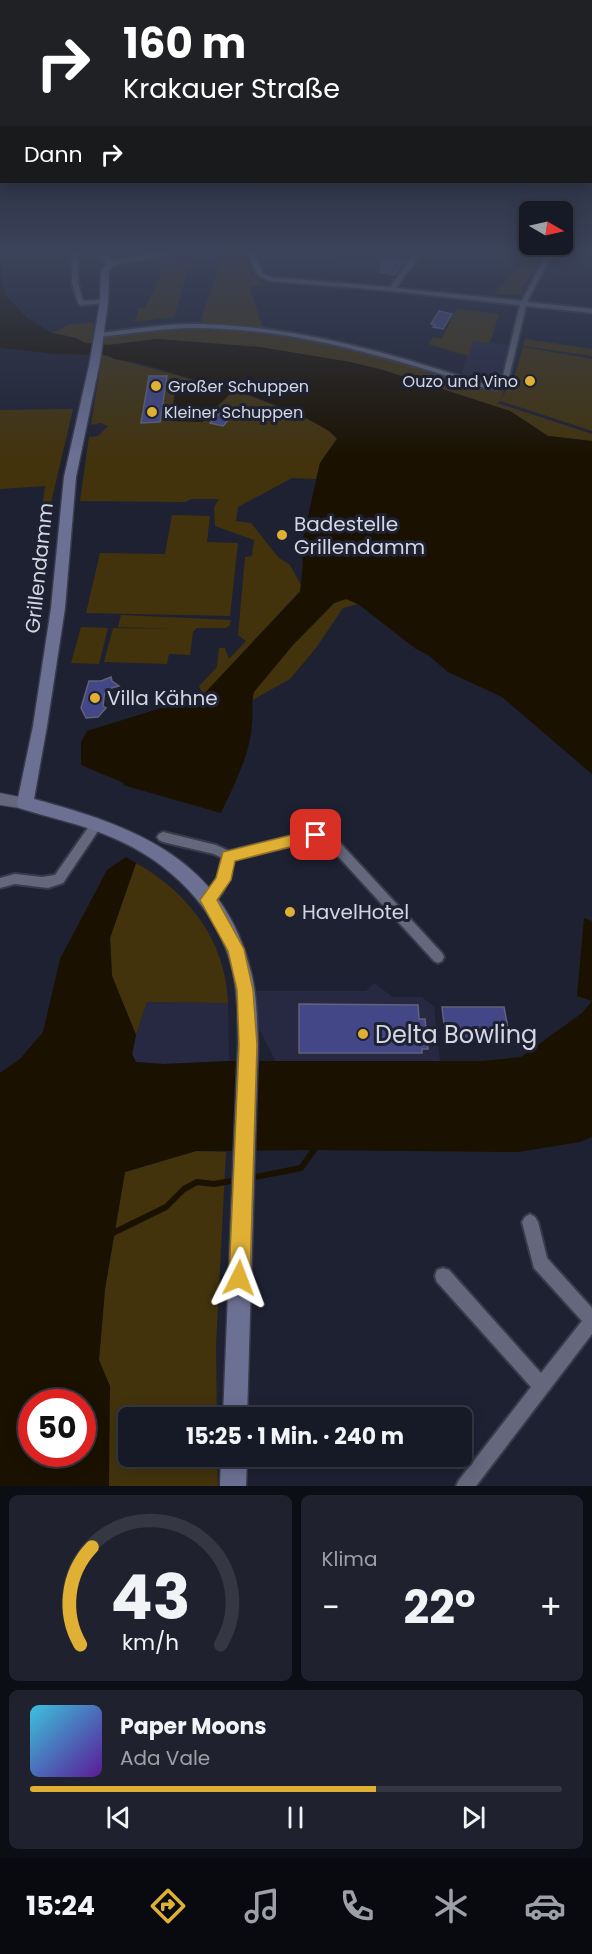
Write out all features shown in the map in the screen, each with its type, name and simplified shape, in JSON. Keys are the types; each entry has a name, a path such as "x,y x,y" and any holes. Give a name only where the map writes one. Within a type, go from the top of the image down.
{"main road":[{"name":"Grillendamm","path":"25,803 40,726 58,608 70,477 95,361 101,319"},
{"path":"25,803 96,825 147,846 178,868 208,900 236,949 242,972 248,1045 235,1407"},
{"path":"233,1486 234,1467"}],"street":[{"path":"98,336 196,326 286,334 373,352 496,388 505,381 520,319"},
{"path":"0,799 25,803"},
{"path":"0,884 16,879 43,884 53,883 59,879 96,825"},
{"path":"163,837 216,850 228,856 316,835 327,836 438,957"},
{"path":"208,900 223,880 228,856"},
{"path":"465,1486 592,1321 540,1262 530,1222"},
{"path":"443,1276 542,1387"}],"shaded area":[{"path":"0,319 29,319 52,333 76,338 85,343 109,345 156,339 259,347 350,362 383,370 510,411 548,436 592,441 592,774 502,697 448,672 358,604 346,599 334,603 293,645 254,692 248,747 241,770 221,813 123,785 124,783 81,765 81,742 87,731 203,695 300,592 303,565 301,547 320,463 337,439 319,425 304,418 253,396 229,389 226,391 231,393 202,422 171,421 175,389 187,384 204,386 205,383 142,364 114,359 108,355 57,354 0,348"},
{"path":"136,319 156,319 135,322"},
{"path":"201,319 260,319 263,329 202,322"},
{"path":"451,319 497,319 490,343 473,341 468,356 428,344 433,337 442,339"},
{"path":"94,323 92,338 196,328 234,329 309,340 383,357 491,390 504,390 500,401 515,374 523,347 592,359 592,431 501,401 497,403 592,434 592,441 548,436 510,411 383,370 350,362 259,347 156,339 109,345 85,343 76,338 52,333 71,324"},
{"path":"525,339 592,349 592,356 523,346"},
{"path":"472,340 509,345 499,383 496,386 492,387 461,377"},
{"path":"102,355 205,383 205,386 225,391 233,390 251,396 323,425 337,439 320,463 316,479 292,478 238,507 236,521 251,523 278,557 290,565 301,585 300,591 203,695 199,686 217,667 219,648 225,648 229,659 246,641 238,635 245,557 252,556 254,540 215,526 214,507 219,499 191,499 186,502 80,501 89,437 98,436 108,426 101,423 91,425"},
{"path":"73,409 51,503 50,524 40,525 45,486 0,489 0,410"},
{"path":"172,515 210,516 207,542 238,543 230,616 86,613 100,553 165,554"},
{"path":"36,542 49,544 43,618 32,621"},
{"path":"346,599 358,604 343,608 316,648 290,679 251,701 260,682 293,645 334,603"},
{"path":"121,615 231,620 230,625 226,628 197,628 193,632 190,655 169,654 167,664 104,662 113,628 174,629 118,627"},
{"path":"81,627 108,628 99,664 71,663"},
{"path":"126,857 136,863 110,938 112,976 136,1035 132,1054 136,1062 164,1064 229,1061 482,1061 521,1057 582,1013 592,1001 592,1137 580,1142 518,1152 196,1151 125,1172 105,1289 99,1360 110,1386 109,1486 0,1486 0,1073 20,1059 43,1032 60,959 107,870"},
{"path":"136,863 172,889 201,921 220,959 226,980 228,1003 147,1002 136,1035 112,976 110,938"},
{"path":"584,918 592,921 592,1001 577,996"},
{"path":"374,983 393,997 422,997 434,1006 440,1061 276,1062 256,1023 252,991 366,991"},
{"path":"147,1002 228,1003 229,1061 164,1064 136,1062 132,1055"},
{"path":"196,1151 226,1152 216,1346 217,1407 118,1407 118,1467 217,1467 218,1486 109,1486 99,1360 105,1289 125,1172"}],"building":[{"path":"434,319 449,319 443,329 433,327 435,325 431,324"},
{"path":"149,376 167,376 160,422 141,423"},
{"path":"222,411 234,414 223,426 210,423"},
{"name":"Villa Kähne","path":"111,677 112,681 119,686 105,690 103,706 106,708 98,717 86,718 81,708 89,681 101,681"},
{"name":"Delta Bowling","path":"299,1004 418,1005 419,1019 425,1019 428,1049 422,1049 422,1053 299,1053"},
{"path":"442,1007 504,1007 510,1039 446,1040"}],"waterway":[{"path":"250,1178 301,1168 314,1150 314,1145"},
{"path":"113,1233 166,1207 184,1189 197,1182 214,1184 237,1180"}],"place":[{"name":"Ouzo und Vino","path":"530,381"},
{"name":"Großer Schuppen","path":"156,386"},
{"name":"Kleiner Schuppen","path":"152,412"},
{"name":"Badestelle Grillendamm","path":"282,535"},
{"name":"Villa Kähne","path":"95,698"},
{"name":"HavelHotel","path":"290,912"},
{"name":"Delta Bowling","path":"363,1034"}],"route":[{"path":"239,1278 248,1045 245,990 236,949 224,924 208,900 223,880 228,856 316,835"}]}
